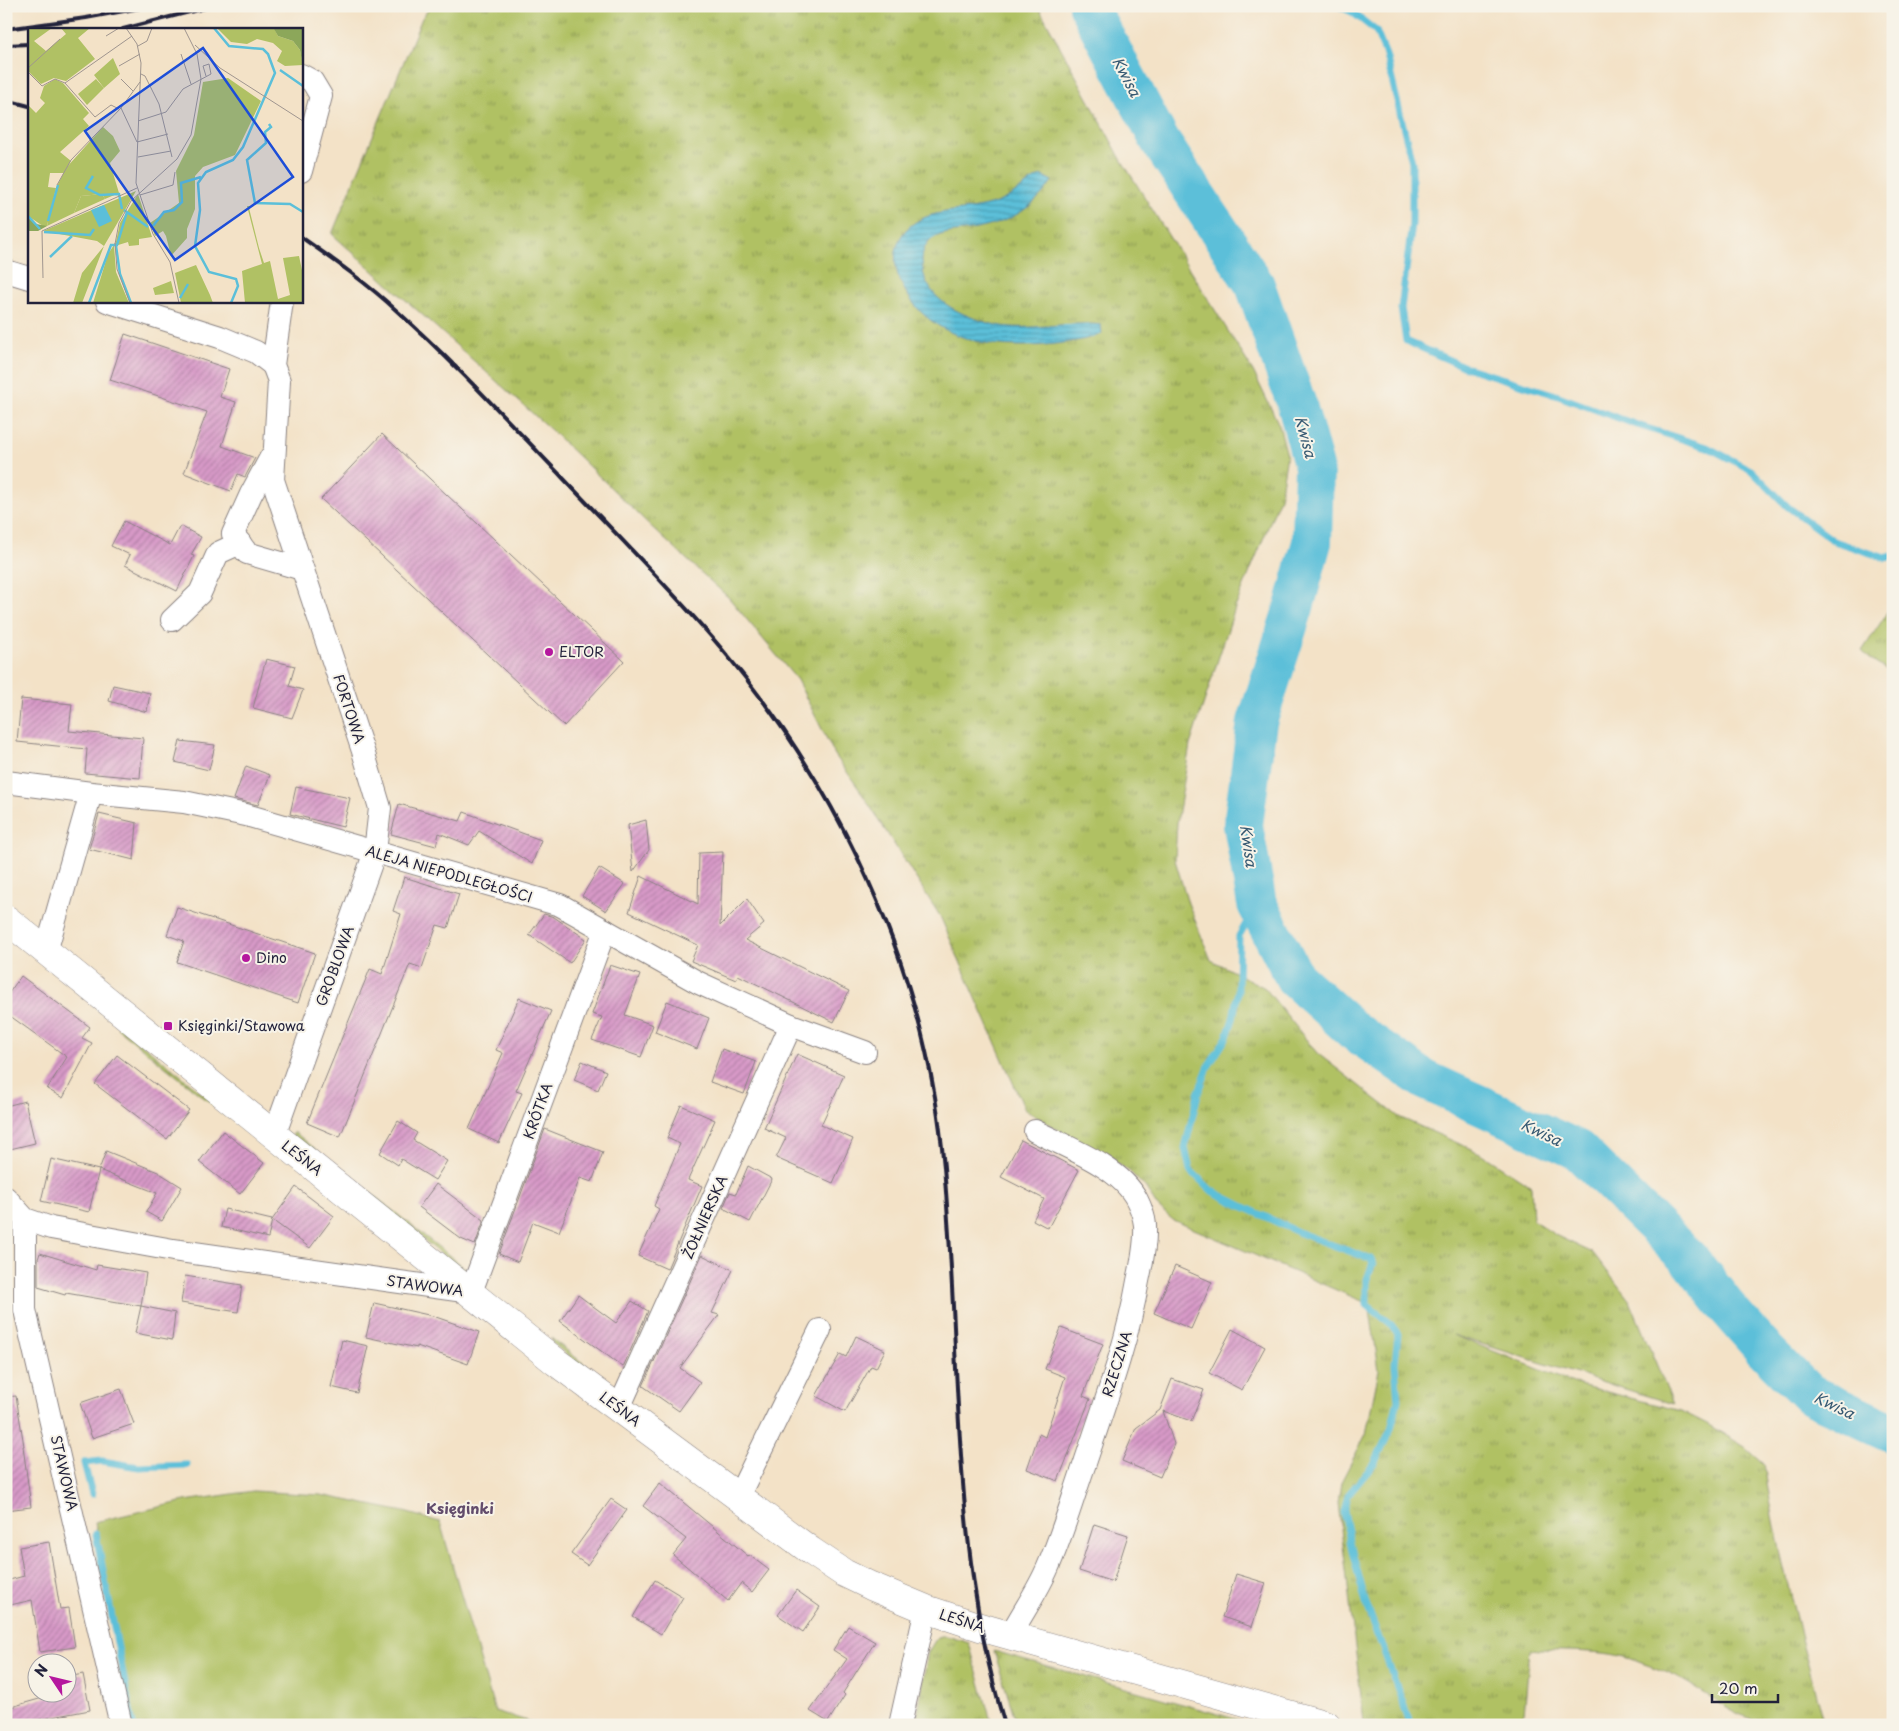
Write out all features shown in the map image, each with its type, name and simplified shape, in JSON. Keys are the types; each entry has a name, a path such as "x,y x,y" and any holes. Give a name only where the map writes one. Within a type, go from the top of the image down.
{"main road":[{"name":"LEŚNA","path":"6,920 556,1362 811,1551 844,1573 926,1609 1010,1636 1327,1725"}],"street":[{"path":"302,76 312,81 321,96 302,164"},
{"path":"6,271 28,278"},
{"path":"111,302 256,352 273,365 282,302"},
{"name":"FORTOWA","path":"273,365 279,381 273,480 363,751 380,808 375,852"},
{"name":"FORTOWA","path":"240,543 233,534 251,494 274,452"},
{"path":"172,620 200,593 218,553 240,543 248,553 302,569"},
{"name":"ALEJA NIEPODLEGŁOŚCI","path":"6,782 184,802 237,813 560,906 699,983 791,1025 865,1052"},
{"path":"46,952 91,793"},
{"name":"GROBLOWA","path":"274,1136 375,852"},
{"name":"KRÓTKA","path":"471,1292 605,930"},
{"name":"ŻOŁNIERSKA","path":"619,1408 791,1025"},
{"name":"RZECZNA","path":"1010,1636 1051,1562 1113,1381 1128,1328 1140,1272 1145,1236 1144,1218 1138,1201 1122,1180 1094,1162 1035,1131"},
{"name":"STAWOWA","path":"6,1198 25,1219 51,1228 173,1250 471,1292"},
{"name":"STAWOWA","path":"25,1219 15,1252 25,1310 121,1725"},
{"path":"738,1497 820,1330"},
{"path":"900,1725 926,1609"}],"green space":[{"path":"431,6 1038,6 1122,161 1253,371 1279,425 1287,455 1280,498 1235,608 1190,745 1177,823 1175,860 1188,903 1211,960 1265,988 1317,1053 1399,1117 1480,1153 1531,1186 1533,1220 1555,1235 1593,1253 1630,1301 1673,1404 1453,1335 1576,1384 1681,1411 1745,1447 1764,1464 1783,1562 1824,1725 1780,1726 1756,1721 1735,1712 1674,1676 1623,1657 1610,1654 1530,1649 1523,1725 1376,1725 1364,1722 1338,1503 1341,1482 1366,1434 1379,1370 1369,1304 1173,1220 1157,1206 1146,1188 1129,1171 1025,1110 940,916 859,789 835,755 797,680 729,598 659,534 551,430 332,234 422,18"},
{"path":"1893,604 1893,672 1876,663 1862,651"},
{"path":"120,1026 229,1115 229,1118 117,1028"},
{"path":"294,1132 466,1269 463,1271 292,1136"},
{"path":"551,1338 617,1390 613,1391 552,1343"},
{"path":"253,1491 321,1495 404,1512 440,1522 495,1711 540,1725 134,1725 95,1522 185,1501"},
{"path":"940,1636 947,1636 969,1643 992,1725 916,1725 928,1652"},
{"path":"994,1651 1257,1725 1017,1725"}],"water":[{"path":"1041,175 1052,181 1036,200 1017,214 983,228 944,234 930,240 924,249 922,260 928,284 934,294 953,309 988,323 1016,327 1073,324 1101,325 1102,334 1084,339 1031,346 984,343 962,337 942,328 924,315 909,297 896,269 896,251 900,239 907,229 927,217 996,203"}],"building":[{"path":"125,334 229,369 220,397 236,402 222,446 255,458 245,477 238,474 231,491 184,473 207,412 110,380"},
{"path":"382,434 624,661 564,726 321,499"},
{"path":"124,521 170,545 180,526 201,537 191,555 194,556 177,591 125,565 130,555 111,546"},
{"path":"266,659 295,666 289,686 303,690 292,718 253,708"},
{"path":"113,685 150,693 147,712 109,701"},
{"path":"21,699 72,704 69,731 143,738 140,778 85,773 87,749 17,742"},
{"path":"180,741 215,745 209,770 175,762"},
{"path":"246,766 270,775 258,805 234,799"},
{"path":"296,787 350,798 343,827 290,814"},
{"path":"399,804 460,821 464,812 541,840 532,864 479,831 469,845 439,833 436,846 391,834"},
{"path":"99,814 137,823 134,860 89,849"},
{"path":"646,820 649,850 633,872 628,825"},
{"path":"723,852 720,926 747,899 764,924 745,940 849,991 834,1022 738,975 736,980 691,961 698,945 629,912 641,876 698,904 699,853"},
{"path":"599,868 625,884 606,911 582,896"},
{"path":"404,877 459,894 448,928 437,925 422,968 410,964 340,1137 307,1123 370,969 382,974 401,914 393,911"},
{"name":"Dino","path":"177,907 315,953 298,1003 177,962 184,941 167,935"},
{"path":"544,914 554,917 586,939 570,963 529,935"},
{"path":"610,965 640,975 625,1015 653,1025 641,1057 592,1040 602,1017 592,1014"},
{"path":"21,976 90,1027 82,1038 92,1043 63,1098 47,1089 67,1057 6,1013 6,997"},
{"path":"519,998 551,1011 516,1091 522,1093 499,1143 469,1129 503,1053 496,1050"},
{"path":"667,1001 709,1018 697,1049 655,1032"},
{"path":"722,1049 756,1062 744,1094 710,1082"},
{"path":"797,1054 844,1075 821,1125 853,1139 833,1183 776,1158 786,1138 764,1128"},
{"path":"117,1055 189,1110 167,1139 95,1084"},
{"path":"582,1061 606,1071 598,1090 574,1080"},
{"path":"25,1101 35,1143 6,1150 6,1106"},
{"path":"681,1105 715,1120 688,1180 702,1186 667,1269 638,1256 659,1209 654,1206 680,1144 667,1138"},
{"path":"398,1121 417,1133 413,1140 447,1161 435,1180 401,1159 398,1165 380,1153"},
{"path":"545,1129 603,1152 592,1182 580,1178 559,1232 533,1222 518,1262 499,1254"},
{"path":"223,1131 264,1163 240,1194 199,1162"},
{"path":"1021,1140 1079,1170 1048,1228 1033,1220 1044,1199 1001,1177"},
{"path":"106,1151 158,1172 182,1187 162,1221 146,1212 157,1193 99,1170"},
{"path":"51,1159 99,1170 89,1212 41,1201"},
{"path":"748,1166 772,1179 750,1222 723,1208 730,1192 736,1194"},
{"path":"436,1184 484,1220 475,1245 461,1239 419,1207"},
{"path":"296,1187 334,1216 310,1248 272,1220"},
{"path":"225,1209 272,1220 268,1238 221,1227"},
{"path":"40,1253 96,1270 97,1265 146,1273 141,1306 66,1293 65,1295 38,1287 38,1259"},
{"path":"702,1255 733,1270 712,1313 719,1315 680,1368 700,1382 679,1411 643,1386"},
{"path":"1175,1266 1212,1282 1191,1329 1154,1313"},
{"path":"185,1276 242,1285 238,1312 181,1303"},
{"path":"578,1295 616,1323 632,1301 648,1311 623,1367 560,1321"},
{"path":"374,1303 433,1316 479,1332 468,1364 417,1346 417,1348 366,1337"},
{"path":"141,1306 175,1313 172,1340 135,1333"},
{"path":"1061,1328 1103,1344 1083,1396 1090,1399 1058,1481 1027,1469 1039,1434 1045,1437 1065,1377 1045,1369"},
{"path":"1232,1329 1265,1347 1242,1390 1209,1373"},
{"path":"856,1336 885,1350 876,1368 871,1366 845,1412 816,1396 840,1354 846,1357"},
{"path":"342,1340 368,1346 357,1393 331,1387"},
{"path":"1172,1379 1204,1390 1191,1421 1163,1411 1174,1444 1160,1477 1122,1461 1136,1428 1160,1410"},
{"path":"121,1389 134,1424 92,1438 80,1403"},
{"path":"16,1396 31,1507 6,1510 6,1397"},
{"path":"660,1483 748,1556 769,1570 752,1592 741,1583 728,1601 673,1555 686,1539 643,1506"},
{"path":"611,1499 627,1510 587,1565 571,1554"},
{"path":"1094,1524 1128,1535 1113,1582 1079,1571"},
{"path":"49,1542 60,1609 69,1608 75,1647 40,1652 32,1600 6,1606 6,1581 24,1576 19,1547"},
{"path":"1236,1574 1266,1583 1252,1627 1222,1617"},
{"path":"655,1580 683,1597 661,1634 633,1617"},
{"path":"796,1590 820,1607 803,1632 778,1615"},
{"path":"848,1626 875,1642 843,1693 845,1695 828,1722 810,1711 847,1659 833,1650"},
{"path":"83,1674 90,1710 14,1724 11,1707 28,1702 28,1704 78,1704 78,1675"}],"waterway":[{"name":"Kwisa","path":"1088,6 1160,141 1255,285 1297,405 1314,467 1312,542 1294,607 1257,722 1243,825 1257,904 1295,978 1354,1031 1425,1080 1578,1150 1692,1262 1725,1305 1761,1346 1809,1394 1893,1433"},
{"path":"1339,6 1352,12 1376,31 1386,55 1412,162 1412,224 1401,308 1406,341 1465,367 1553,394 1637,425 1707,447 1751,470 1788,507 1834,541 1885,558 1893,556"},
{"path":"1257,904 1239,936 1238,991 1233,1019 1227,1037 1209,1065 1198,1094 1185,1148 1190,1170 1212,1191 1300,1233 1371,1259 1373,1263 1367,1279 1367,1305 1390,1323 1398,1334 1395,1364 1398,1400 1391,1429 1374,1464 1348,1495 1344,1512 1366,1603 1411,1725"},
{"path":"92,1494 84,1463 102,1461 139,1467 187,1465"},
{"path":"96,1534 133,1725"}],"railway":[{"path":"6,29 86,18 151,6"},
{"path":"127,28 213,6"},
{"path":"6,45 28,44"},
{"path":"6,100 28,106"},
{"path":"302,238 374,291 440,351 683,604 760,697 796,749 829,803 858,859 883,916 905,976 922,1036 938,1114 947,1200 959,1421 969,1544 977,1605 989,1665 1005,1725"}],"place":[{"name":"ELTOR","path":"549,652"},
{"name":"Dino","path":"246,958"},
{"name":"Księginki/Stawowa","path":"168,1026"}],"district":[{"name":"Księginki","path":"460,1509"}]}
